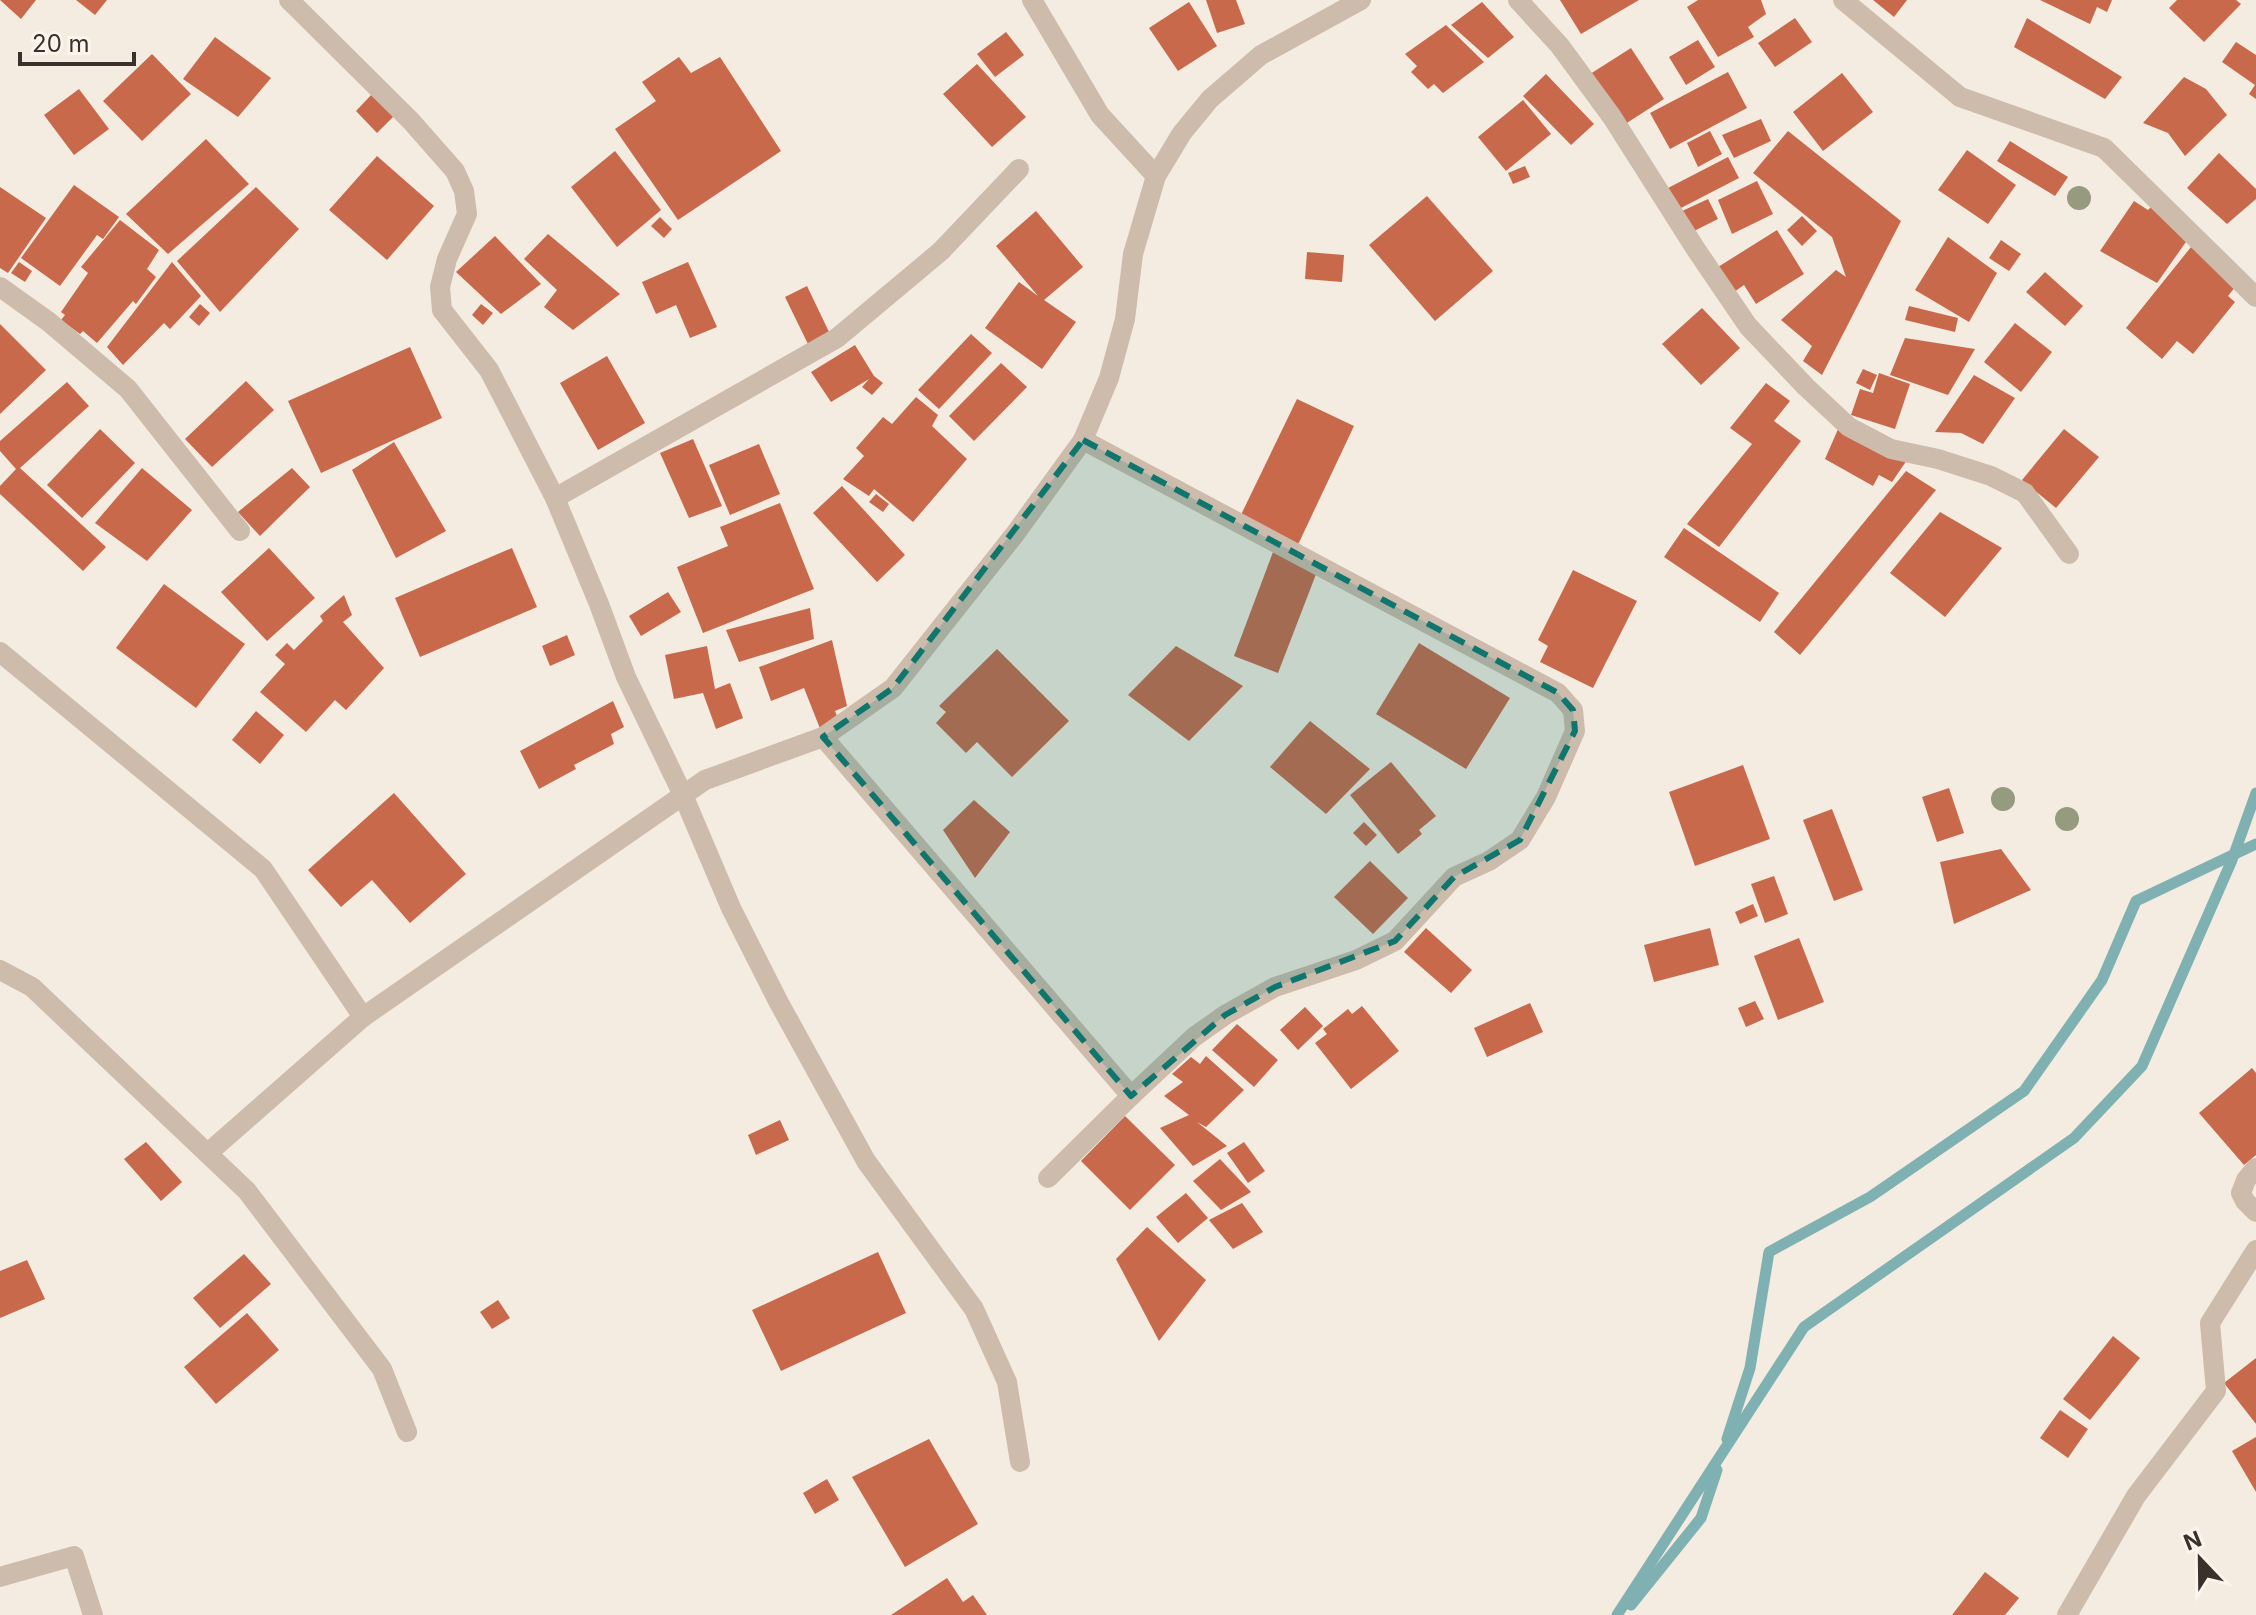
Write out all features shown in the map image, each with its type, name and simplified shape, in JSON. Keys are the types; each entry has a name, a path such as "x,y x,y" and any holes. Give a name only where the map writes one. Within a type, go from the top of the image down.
{"street":[{"path":"289,0 411,121 455,171 464,191 467,214 447,259 440,287 442,310 489,370 555,498 626,677 683,795 731,908 771,988 866,1161 974,1309 1007,1382 1020,1462"},
{"path":"1032,0 1100,115 1156,176"},
{"path":"208,1153 363,1017 705,780 823,737 893,688 1015,534 1083,440 1109,378 1125,319 1133,254 1156,176 1182,133 1220,90 1261,55 1361,0"},
{"path":"1518,0 1560,46 1612,117 1748,326 1806,387 1849,427 1891,449 1991,476 2025,493 2069,554"},
{"path":"1843,0 1960,97 2104,148 2256,297"},
{"path":"555,498 837,338 941,251 1019,169"},
{"path":"0,287 49,322 128,389 240,531"},
{"path":"1048,1178 1194,1037 1225,1015 1275,987 1356,960 1395,941 1454,877 1489,861 1520,840 1546,797 1575,731 1573,710 1558,693 1083,440"},
{"path":"0,652 263,869 363,1017"},
{"path":"823,737 1131,1096"},
{"path":"0,970 32,987 247,1191 382,1369 407,1432"},
{"path":"2256,1168 2246,1180 2241,1193 2256,1212"},
{"path":"2067,1615 2136,1496 2216,1391 2210,1323 2256,1250"},
{"path":"0,1577 74,1556 93,1615"}],"highlighted area":[{"path":"1083,440 1558,693 1573,710 1575,731 1520,840 1454,877 1395,941 1275,987 1225,1015 1131,1096 823,737 893,688"}],"building":[{"path":"0,0 36,0 21,19"},
{"path":"76,0 107,0 95,15"},
{"path":"1206,0 1236,0 1245,24 1217,33"},
{"path":"1560,0 1639,0 1581,34"},
{"path":"1698,0 1761,0 1766,14 1748,27 1754,37 1718,57 1687,7"},
{"path":"1873,0 1907,0 1894,17"},
{"path":"2040,0 2112,0 2107,12 2097,7 2090,24"},
{"path":"2177,0 2236,0 2241,4 2204,42 2169,8"},
{"path":"1189,2 1217,46 1178,71 1149,28"},
{"path":"1482,2 1514,37 1488,58 1451,25"},
{"path":"1795,18 1812,42 1775,67 1758,43"},
{"path":"2027,18 2122,77 2105,99 2014,47"},
{"path":"1446,25 1484,62 1443,93 1434,84 1428,89 1411,72 1417,66 1405,54"},
{"path":"1006,32 1024,55 995,77 977,54"},
{"path":"215,37 271,78 238,117 183,79"},
{"path":"1698,40 1715,67 1686,85 1669,57"},
{"path":"2236,42 2256,55 2256,99 2249,94 2255,85 2222,62"},
{"path":"1631,48 1664,99 1619,128 1587,76"},
{"path":"152,54 191,94 142,141 103,101"},
{"path":"679,57 691,73 720,57 781,151 678,220 615,129 656,101 642,82"},
{"path":"977,64 1026,117 992,147 943,94"},
{"path":"1728,72 1747,108 1670,149 1650,113"},
{"path":"1842,73 1873,112 1823,151 1793,112"},
{"path":"1546,74 1594,124 1571,145 1523,96"},
{"path":"2184,77 2206,89 2227,115 2185,156 2168,133 2143,123"},
{"path":"79,89 109,129 74,155 44,115"},
{"path":"374,92 396,114 377,133 356,111"},
{"path":"1523,100 1551,134 1506,171 1478,137"},
{"path":"1761,119 1771,141 1734,158 1722,135"},
{"path":"1710,131 1722,154 1698,167 1687,143"},
{"path":"1788,131 1901,221 1822,375 1803,361 1812,346 1781,320 1836,270 1846,277 1832,237 1753,173"},
{"path":"206,139 249,184 168,254 126,214"},
{"path":"2010,141 2068,177 2055,196 1997,161"},
{"path":"1967,150 2016,185 1988,224 1938,190"},
{"path":"615,151 661,210 617,247 571,187"},
{"path":"2219,153 2256,189 2256,199 2227,224 2187,188"},
{"path":"377,156 434,206 387,260 329,210"},
{"path":"1728,157 1739,178 1679,209 1668,188"},
{"path":"1525,166 1530,177 1513,184 1508,173"},
{"path":"1757,181 1773,214 1732,234 1718,200"},
{"path":"74,185 119,217 103,239 97,235 60,286 21,258"},
{"path":"0,187 46,218 8,273 0,268"},
{"path":"256,187 299,229 220,312 177,261"},
{"path":"1427,196 1493,271 1435,321 1369,245"},
{"path":"1708,199 1718,219 1690,233 1680,212"},
{"path":"2134,201 2148,210 2152,206 2188,239 2157,283 2100,251"},
{"path":"1036,211 1083,267 1044,300 1076,322 1042,369 985,328 1019,282 1038,296 996,246"},
{"path":"1802,216 1817,231 1802,246 1787,230"},
{"path":"660,217 672,229 664,238 651,226"},
{"path":"120,220 159,250 147,269 156,277 136,304 133,301 97,343 83,331 80,334 61,320 65,315 61,312 88,273 81,267"},
{"path":"1777,230 1804,274 1756,304 1744,285 1734,292 1718,267"},
{"path":"548,234 620,294 573,330 544,307 557,290 524,259"},
{"path":"495,236 541,284 501,314 456,272"},
{"path":"1948,237 1997,273 1969,322 1915,290"},
{"path":"2001,240 2021,254 2009,271 1989,258"},
{"path":"2191,247 2239,282 2228,296 2235,302 2193,354 2177,341 2162,359 2126,328"},
{"path":"1307,252 1344,255 1342,282 1305,279"},
{"path":"19,262 32,271 25,282 11,273"},
{"path":"172,262 201,296 170,329 164,323 123,365 107,347"},
{"path":"688,262 717,327 690,338 676,305 656,314 642,282"},
{"path":"2045,272 2083,306 2065,326 2026,292"},
{"path":"807,286 830,334 808,344 785,297"},
{"path":"200,304 210,313 199,326 189,317"},
{"path":"481,304 493,313 483,325 472,315"},
{"path":"1909,306 1958,318 1955,332 1905,320"},
{"path":"1702,308 1740,348 1701,385 1662,344"},
{"path":"2015,323 2052,352 2021,392 1984,362"},
{"path":"0,324 46,370 0,414"},
{"path":"971,334 992,353 939,409 918,390"},
{"path":"1905,338 1975,349 1948,395 1890,375"},
{"path":"855,345 874,376 883,383 872,395 862,387 869,379 831,402 811,372"},
{"path":"410,347 442,418 321,473 288,401"},
{"path":"607,356 645,423 598,450 560,383"},
{"path":"1001,363 1027,387 974,441 949,416"},
{"path":"1863,369 1877,375 1870,390 1856,383"},
{"path":"1879,373 1910,384 1895,429 1851,415 1860,389 1873,393"},
{"path":"1974,375 2015,398 1983,444 1961,433 1935,432"},
{"path":"246,381 274,410 212,467 185,439"},
{"path":"67,382 89,406 20,468 106,547 83,571 0,494 0,486 16,469 0,451 0,441"},
{"path":"1766,383 1790,401 1774,421 1801,441 1719,547 1687,524 1752,444 1730,428"},
{"path":"916,397 938,415 932,426 967,459 913,522 874,489 869,496 843,479 864,456 856,448 883,417 892,424"},
{"path":"1297,399 1354,426 1295,551 1237,523"},
{"path":"1839,427 1907,460 1892,482 1879,475 1873,486 1825,459"},
{"path":"100,429 135,463 82,518 47,485"},
{"path":"2064,429 2099,457 2056,508 2022,480"},
{"path":"693,439 722,506 689,518 660,453"},
{"path":"394,442 446,531 396,558 352,470"},
{"path":"759,444 780,494 730,515 709,465"},
{"path":"142,468 192,510 147,561 95,523"},
{"path":"292,468 310,487 260,536 238,512"},
{"path":"1906,471 1936,490 1800,655 1774,632"},
{"path":"842,486 905,555 877,582 813,513"},
{"path":"876,494 889,504 883,512 869,502"},
{"path":"780,503 814,589 703,633 677,567 728,546 720,527"},
{"path":"1940,512 2002,548 1945,617 1890,573"},
{"path":"1684,528 1779,593 1760,622 1664,557"},
{"path":"269,548 315,598 267,641 221,592"},
{"path":"512,548 537,607 420,657 395,598"},
{"path":"1273,552 1318,569 1278,673 1234,656"},
{"path":"1573,570 1637,601 1593,688 1540,662 1548,646 1538,640"},
{"path":"164,584 245,644 196,708 116,648"},
{"path":"668,592 681,612 641,636 629,616"},
{"path":"344,595 352,615 343,622 384,668 346,710 335,700 306,732 260,692 285,664 275,655 287,643 294,650 323,621 320,616"},
{"path":"810,608 814,639 739,662 726,630"},
{"path":"567,635 575,655 550,666 542,646"},
{"path":"832,640 847,706 835,711 840,724 821,731 804,688 771,701 759,667"},
{"path":"1419,643 1510,698 1466,769 1376,714"},
{"path":"707,646 715,689 730,683 743,718 716,729 703,693 674,699 665,655"},
{"path":"1176,646 1243,686 1189,741 1128,695"},
{"path":"997,649 1069,721 1012,777 977,742 966,753 936,723 946,712 939,706"},
{"path":"613,701 624,727 611,734 614,744 574,765 576,769 539,789 520,751"},
{"path":"256,711 284,735 260,764 232,740"},
{"path":"1310,721 1370,769 1326,814 1270,767"},
{"path":"1391,762 1436,816 1419,830 1422,834 1398,854 1350,795"},
{"path":"1743,765 1770,839 1695,866 1669,792"},
{"path":"1949,788 1964,833 1937,842 1922,797"},
{"path":"394,793 466,874 410,923 372,880 341,907 308,870"},
{"path":"974,800 1010,832 975,878 943,830"},
{"path":"1832,809 1863,890 1834,901 1803,820"},
{"path":"1364,822 1377,835 1366,846 1353,833"},
{"path":"2001,849 2031,890 1954,924 1940,862"},
{"path":"1370,861 1408,898 1373,934 1334,897"},
{"path":"1774,876 1788,914 1765,923 1751,884"},
{"path":"1753,904 1758,916 1740,924 1735,912"},
{"path":"1426,928 1472,970 1451,993 1404,952"},
{"path":"1710,928 1719,965 1654,982 1644,945"},
{"path":"1799,938 1824,1002 1778,1020 1754,956"},
{"path":"1755,1001 1764,1019 1746,1027 1738,1008"},
{"path":"1530,1003 1543,1032 1487,1057 1474,1028"},
{"path":"1362,1006 1399,1051 1351,1089 1315,1043 1327,1034 1323,1029 1348,1009 1352,1014"},
{"path":"1305,1007 1323,1026 1298,1050 1280,1030"},
{"path":"1237,1024 1278,1060 1254,1087 1212,1050"},
{"path":"1206,1056 1244,1090 1206,1127 1197,1122 1227,1146 1193,1166 1160,1128 1189,1115 1164,1096 1183,1082 1172,1074 1191,1057 1200,1064"},
{"path":"2252,1068 2256,1073 2256,1155 2244,1165 2199,1113"},
{"path":"1125,1116 1175,1165 1130,1210 1081,1161"},
{"path":"780,1120 789,1140 756,1155 748,1135"},
{"path":"146,1142 182,1182 161,1201 124,1159"},
{"path":"1244,1142 1265,1171 1248,1183 1227,1153"},
{"path":"1220,1159 1251,1192 1221,1210 1193,1181"},
{"path":"1186,1193 1208,1218 1178,1243 1156,1217"},
{"path":"1242,1203 1263,1232 1233,1249 1209,1220"},
{"path":"1147,1227 1206,1280 1159,1341 1116,1259"},
{"path":"878,1252 906,1313 781,1371 752,1310"},
{"path":"244,1254 271,1284 220,1328 193,1298"},
{"path":"27,1260 45,1299 0,1318 0,1271"},
{"path":"498,1300 510,1318 492,1329 480,1312"},
{"path":"247,1313 279,1350 216,1404 184,1367"},
{"path":"2113,1336 2140,1358 2090,1420 2063,1399"},
{"path":"2256,1358 2256,1424 2224,1383"},
{"path":"2060,1410 2088,1429 2068,1458 2040,1438"},
{"path":"2256,1437 2256,1492 2232,1451"},
{"path":"929,1439 978,1524 905,1567 852,1477"},
{"path":"827,1479 839,1500 815,1514 803,1493"},
{"path":"1985,1572 2019,1598 2005,1615 1952,1615"},
{"path":"947,1578 963,1602 973,1595 987,1615 891,1615"}],"waterway":[{"path":"1617,1615 1804,1327 2074,1138 2142,1066 2232,860 2256,793"},
{"path":"1727,1439 1750,1368 1769,1252 1870,1197 2024,1091 2102,980 2136,901 2256,844"},
{"path":"1631,1605 1701,1518 1717,1470"}]}
